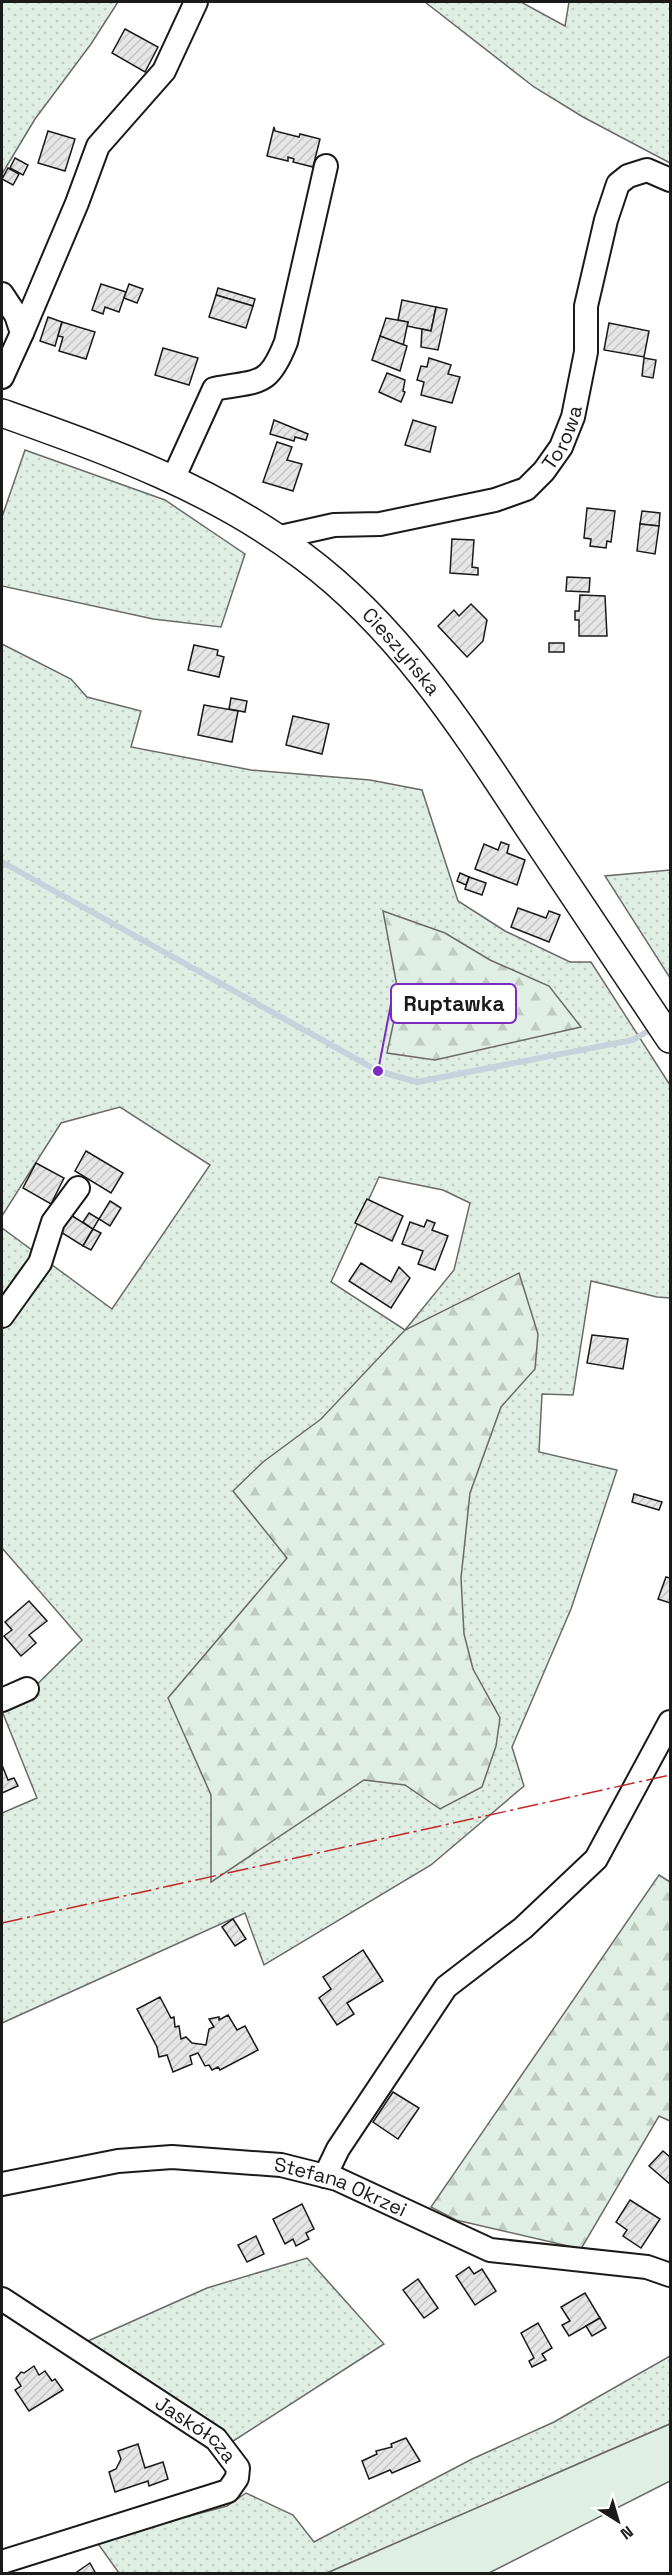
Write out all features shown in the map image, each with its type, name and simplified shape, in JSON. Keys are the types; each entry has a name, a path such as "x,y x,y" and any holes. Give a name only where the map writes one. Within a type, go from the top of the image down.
{"main road":[{"name":"Cieszyńska","path":"2,413 206,494 276,538 338,585 380,625 432,686 481,755 663,1029"}],"street":[{"path":"2,377 77,203 98,146 164,71 196,2"},
{"path":"173,479 214,389 263,379 276,368 286,342 326,166"},
{"name":"Torowa","path":"276,538 334,525 380,524 495,500 526,489 544,471 561,447 573,417 586,352 586,306 606,220 618,184 628,176 647,170 670,180"},
{"path":"2,294 16,315 22,333"},
{"path":"2,1316 40,1263 53,1222 78,1188"},
{"path":"2,1700 27,1689"},
{"path":"326,2176 338,2149 446,1987 523,1928 596,1859 670,1722"},
{"name":"Stefana Okrzei","path":"2,2184 118,2161 172,2157 281,2165 337,2179 490,2250 647,2267 670,2275"},
{"name":"Jaskółcza","path":"2,2562 228,2491 237,2478 238,2468 216,2439 7,2310"}],"green space":[{"path":"2,2 118,2 91,44 35,119 2,174"},
{"path":"425,2 521,2 565,26 569,2 670,2 670,163 583,117 534,87"},
{"path":"25,450 165,500 245,554 221,627 153,619 2,586 2,517"},
{"path":"2,644 71,679 87,697 141,711 131,747 251,770 370,780 422,790 458,901 505,931 570,962 591,962 670,1085 670,1298 591,1281 573,1395 542,1394 539,1452 617,1470 571,1609 512,1747 524,1786 431,1865 264,1965 245,1913 2,2023 2,1813 37,1798 2,1711 16,1705 82,1640 2,1548 2,1228 112,1309 210,1165 120,1107 61,1123 2,1216","holes":["379,1177 443,1190 470,1203 454,1270 405,1330 331,1282"]},
{"path":"670,870 670,978 605,876"},
{"path":"383,911 445,933 490,960 549,986 581,1027 435,1060 387,1053 399,997"},
{"path":"519,1273 538,1334 535,1369 501,1407 470,1493 461,1578 464,1634 473,1669 500,1718 496,1746 482,1787 440,1809 405,1785 364,1780 211,1882 211,1795 168,1698 287,1558 233,1491 263,1462 321,1419 405,1330"},
{"path":"659,1875 670,1882 670,2121 659,2116 581,2249 456,2220 431,2207"},
{"path":"307,2258 384,2344 230,2443 88,2341 207,2288"},
{"path":"670,2356 670,2424 327,2573 119,2573 96,2541 227,2506 246,2493 293,2515 314,2542 472,2459 554,2422"},
{"path":"670,2424 670,2481 489,2573 327,2573"}],"building":[{"path":"125,29 158,47 145,72 112,53"},
{"path":"274,127 275,131 320,139 313,167 293,162 294,159 288,157 288,161 267,156"},
{"path":"48,131 75,139 65,171 38,163"},
{"path":"15,158 28,165 23,175 10,168"},
{"path":"8,168 19,174 13,185 2,179"},
{"path":"101,284 126,292 119,312 105,307 103,314 92,310"},
{"path":"129,284 143,289 137,303 124,298"},
{"path":"218,288 255,299 253,306 216,295"},
{"path":"216,295 253,306 246,328 209,317"},
{"path":"402,300 436,307 431,331 407,326 408,322 398,320"},
{"path":"436,307 447,309 438,350 421,347 422,329 431,331"},
{"path":"48,317 62,322 55,346 40,341"},
{"path":"386,318 408,322 403,346 380,336"},
{"path":"62,322 95,332 86,359 59,351 63,337 58,336"},
{"path":"609,323 649,331 644,357 604,350"},
{"path":"380,336 407,346 400,371 372,360"},
{"path":"163,348 198,358 189,385 155,375"},
{"path":"429,358 451,365 448,374 460,377 452,403 421,395 424,382 417,380 421,366 427,367"},
{"path":"644,358 656,360 653,378 642,376"},
{"path":"387,373 405,380 403,391 405,392 401,402 379,392"},
{"path":"274,420 308,434 306,440 295,437 294,441 270,434"},
{"path":"413,420 436,427 430,452 405,445"},
{"path":"277,442 292,447 287,460 302,464 293,491 263,482"},
{"path":"587,508 615,511 611,542 607,541 606,548 590,546 591,539 584,538"},
{"path":"642,511 660,513 659,526 640,524"},
{"path":"640,524 659,526 655,554 637,551"},
{"path":"452,539 474,540 472,567 478,568 478,575 450,573"},
{"path":"567,577 590,578 589,592 566,591"},
{"path":"580,595 605,596 607,636 579,636 579,620 575,620 575,611 579,611"},
{"path":"471,604 487,620 483,641 467,657 438,626 454,610 459,616"},
{"path":"549,643 564,643 564,652 549,652"},
{"path":"194,645 218,650 217,655 224,657 219,677 188,670"},
{"path":"231,698 247,701 245,712 229,709"},
{"path":"204,705 238,711 232,742 198,735"},
{"path":"293,716 329,724 322,754 286,745"},
{"path":"501,842 509,845 507,853 525,860 517,885 475,869 484,844 498,850"},
{"path":"460,873 469,877 466,885 457,881"},
{"path":"469,877 486,883 482,895 465,889"},
{"path":"518,908 546,918 549,911 560,915 549,942 511,927"},
{"path":"86,1151 123,1173 111,1193 75,1171"},
{"path":"36,1163 64,1178 51,1204 23,1188"},
{"path":"367,1199 403,1216 392,1241 355,1223"},
{"path":"110,1201 121,1208 110,1226 99,1219"},
{"path":"66,1212 93,1229 83,1246 56,1229"},
{"path":"89,1213 99,1219 93,1229 83,1222"},
{"path":"427,1220 435,1223 432,1230 448,1236 435,1270 418,1264 423,1251 402,1244 410,1222 424,1227"},
{"path":"93,1229 101,1233 91,1250 83,1246"},
{"path":"361,1263 391,1282 399,1267 410,1278 391,1308 349,1281"},
{"path":"592,1335 628,1339 623,1369 587,1363"},
{"path":"634,1494 662,1502 659,1510 632,1502"},
{"path":"666,1577 670,1578 670,1603 658,1599"},
{"path":"29,1601 47,1621 29,1635 36,1643 21,1656 4,1636 12,1630 5,1622"},
{"path":"2,1765 8,1780 14,1778 18,1786 2,1793"},
{"path":"233,1919 246,1939 235,1946 222,1927"},
{"path":"363,1950 383,1981 347,2003 354,2014 337,2025 319,1998 331,1989 323,1977"},
{"path":"160,1997 171,2018 174,2017 175,2027 179,2026 181,2039 186,2037 192,2043 206,2045 209,2029 214,2027 209,2019 219,2017 219,2020 228,2015 237,2030 245,2026 258,2050 220,2070 218,2067 212,2070 209,2065 205,2066 198,2053 190,2056 192,2064 173,2072 167,2055 159,2057 157,2047 137,2009"},
{"path":"393,2092 419,2108 398,2139 373,2122"},
{"path":"663,2151 670,2157 670,2184 649,2166"},
{"path":"630,2200 660,2219 641,2248 623,2236 627,2230 616,2222"},
{"path":"302,2204 314,2229 306,2233 309,2239 296,2246 293,2239 285,2244 273,2219"},
{"path":"256,2236 264,2254 247,2262 238,2245"},
{"path":"469,2267 474,2274 482,2269 496,2291 475,2305 456,2276"},
{"path":"418,2279 438,2308 424,2318 403,2290"},
{"path":"585,2293 600,2318 569,2336 562,2325 570,2321 561,2307"},
{"path":"600,2318 606,2328 592,2336 586,2326"},
{"path":"538,2323 552,2348 542,2354 546,2360 532,2367 529,2361 534,2358 521,2333"},
{"path":"34,2366 39,2375 45,2371 63,2390 29,2411 15,2390 21,2386 16,2378 21,2372 24,2373"},
{"path":"406,2438 420,2461 392,2473 390,2470 369,2479 362,2461 377,2454 376,2451 392,2447 391,2444"},
{"path":"138,2444 145,2468 163,2462 168,2479 149,2486 148,2481 115,2492 109,2472 116,2469 121,2459 118,2451"},
{"path":"90,2563 96,2574 74,2574"}],"waterway":[{"path":"2,862 378,1071 417,1082 633,1040 655,1027"}],"power":[{"path":"2,1923 670,1775"}],"place":[{"name":"Ruptawka","path":"378,1071"}]}
